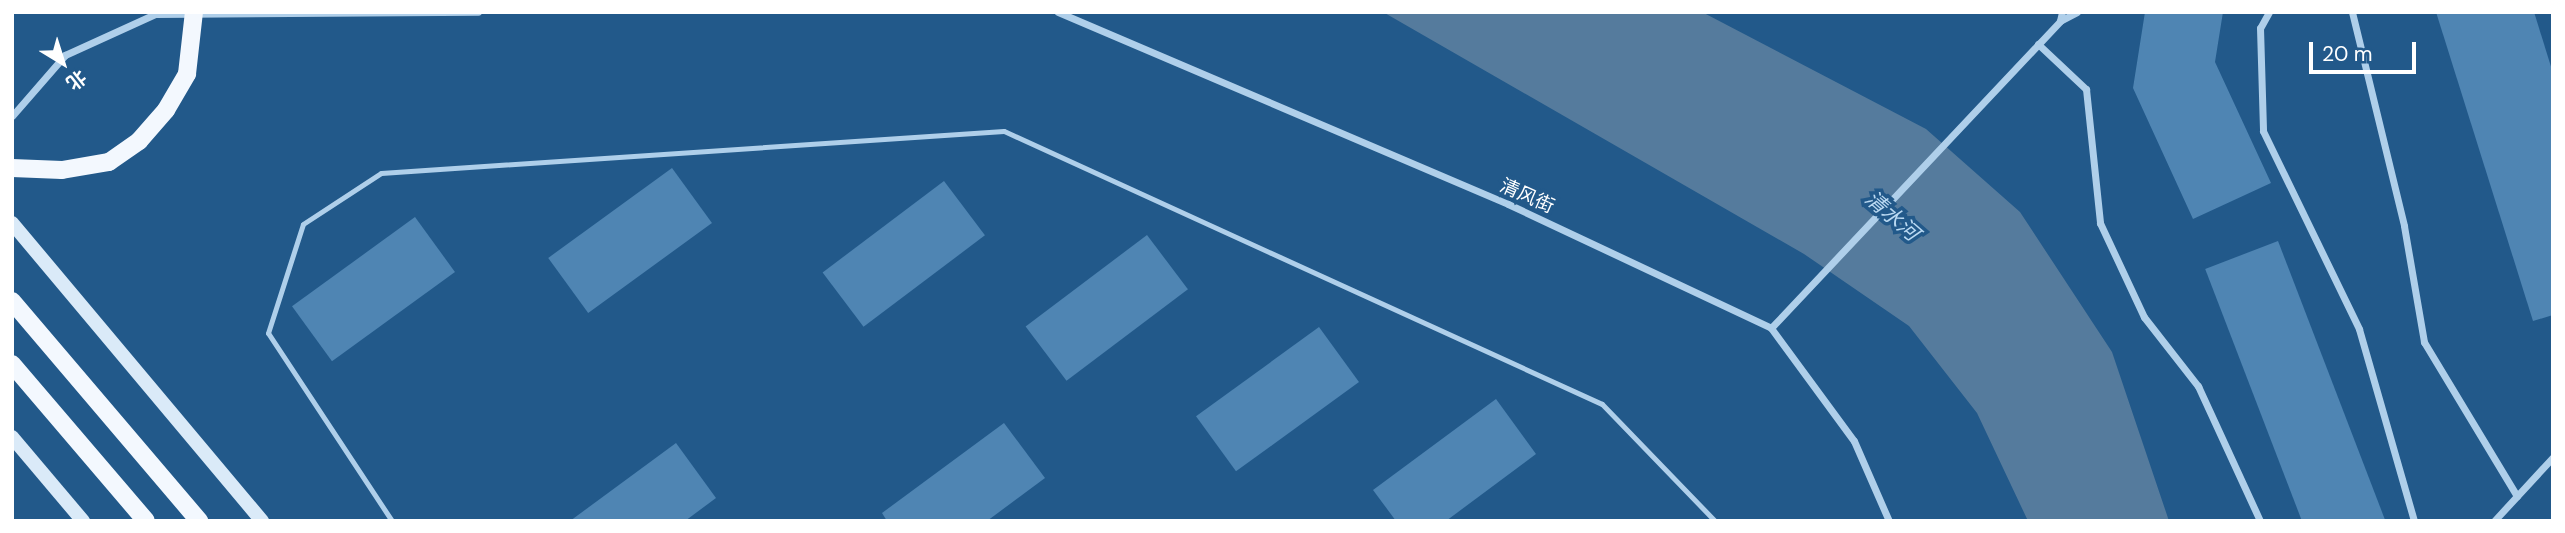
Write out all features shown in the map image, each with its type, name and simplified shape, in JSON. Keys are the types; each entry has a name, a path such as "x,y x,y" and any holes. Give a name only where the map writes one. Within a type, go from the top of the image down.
{"main road":[{"path":"12,168 62,170 109,162 139,141 166,110 187,74 194,12"},
{"path":"12,223 262,521"},
{"path":"12,301 199,521"},
{"path":"12,364 146,521"},
{"path":"12,437 83,521"}],"street":[{"path":"12,116 65,55 155,14 478,12"},
{"name":"清风街","path":"1058,12 1508,204 1771,328 1854,441 1889,521"},
{"path":"1771,328 1955,134 2061,17 2077,12"},
{"path":"2269,12 2260,28 2263,131 2359,328 2414,521"},
{"path":"2352,12 2404,226 2424,342 2517,496"},
{"path":"2038,44 2086,89 2100,223 2144,317 2198,386 2260,521"},
{"path":"2494,521 2553,457"}],"lane":[{"path":"392,521 268,333 303,224 380,173 1004,131 1602,404 1715,521"}],"water":[{"name":"清水河","path":"1383,12 1702,12 1926,129 2020,212 2112,352 2169,521 2028,521 1977,413 1909,326 1804,254"}],"building":[{"path":"2145,12 2223,12 2215,62 2271,183 2193,219 2133,88"},
{"path":"2436,12 2534,12 2553,73 2553,315 2533,321"},
{"path":"672,168 712,223 588,313 548,258"},
{"path":"944,181 985,235 864,327 823,272"},
{"path":"415,217 455,272 332,361 292,306"},
{"path":"1147,235 1188,289 1067,381 1026,326"},
{"path":"2278,241 2385,520 2302,521 2205,269"},
{"path":"1319,327 1359,382 1236,471 1196,416"},
{"path":"1496,399 1536,454 1446,521 1396,521 1373,490"},
{"path":"1004,423 1045,478 987,521 887,521 882,513"},
{"path":"676,443 716,498 685,521 570,521"}]}
